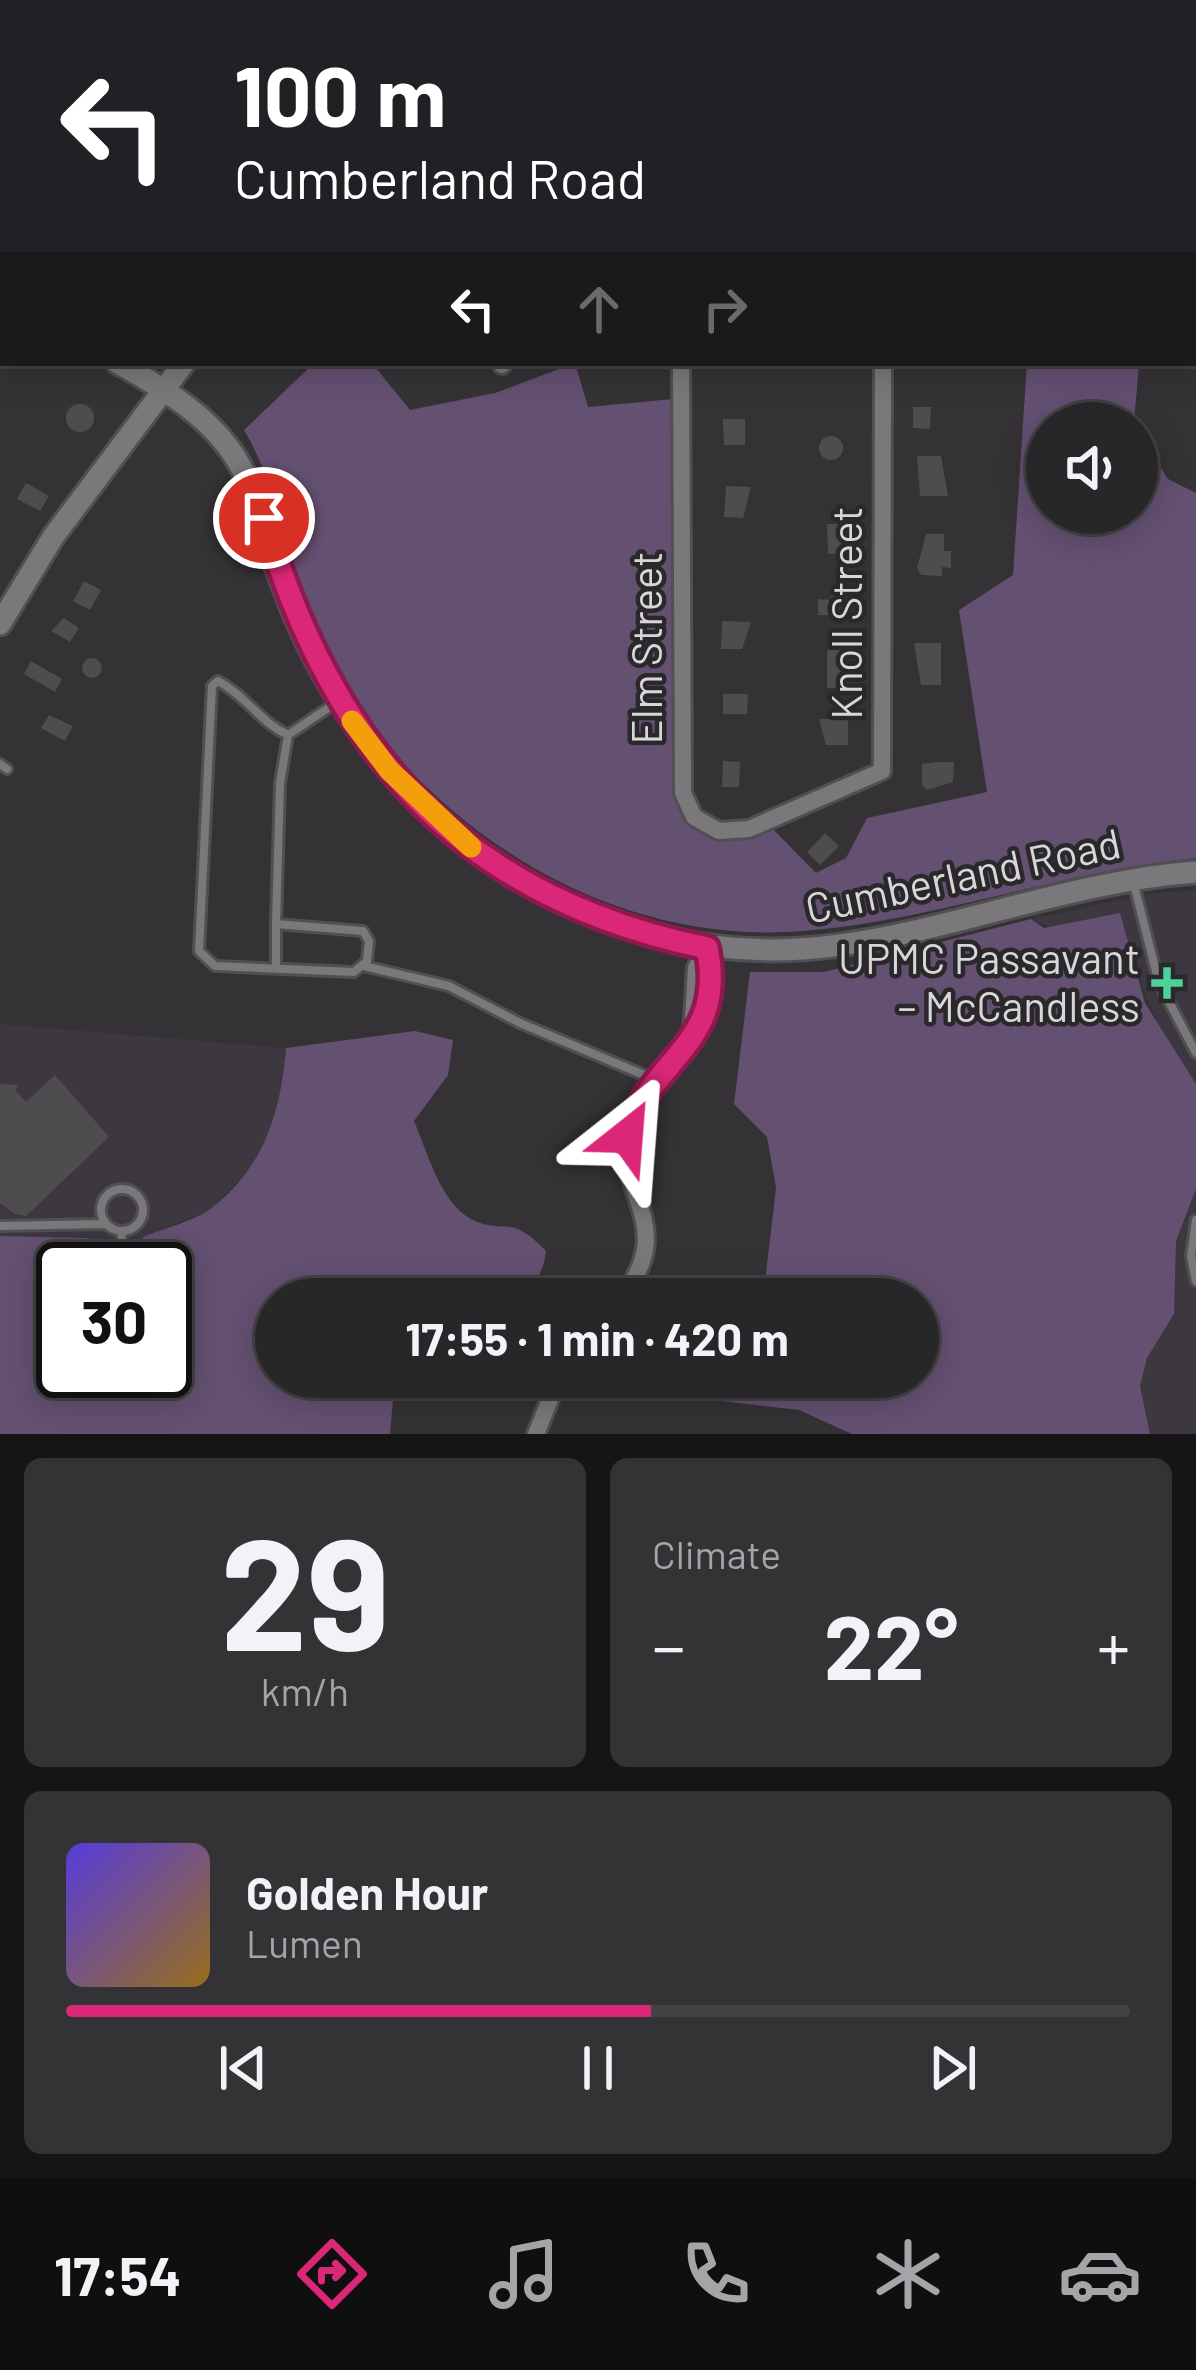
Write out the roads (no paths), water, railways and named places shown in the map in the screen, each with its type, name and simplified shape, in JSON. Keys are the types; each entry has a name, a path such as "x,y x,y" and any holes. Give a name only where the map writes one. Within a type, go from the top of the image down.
{"street":[{"name":"Cumberland Road","path":"124,366 204,417 243,462 300,628 338,701 417,799 519,880 606,922 707,948 778,952 846,945 1132,879 1196,872"},
{"path":"0,624 52,537 182,366"},
{"name":"Elm Street","path":"681,366 686,802 701,823 727,832 749,829 799,808"},
{"name":"Knoll Street","path":"799,808 882,770 883,366"},
{"path":"634,1278 646,1239 627,1136 636,1107 679,1060 692,1036 696,968 707,948"},
{"path":"536,1434 551,1398"}],"lane":[{"path":"288,735 267,725 228,686 218,681 212,686 199,951 214,966 354,971 364,966 449,986 520,1023 657,1081"},
{"path":"276,968 280,783 288,735 338,701"},
{"path":"1132,879 1159,983 1196,1053"},
{"path":"276,924 363,931 368,941 364,966"},
{"path":"0,1226 106,1224 122,1231 138,1224 144,1210 140,1197 115,1190 104,1198 101,1211 106,1224"},
{"path":"1196,1220 1191,1256 1196,1281"},
{"path":"121,1242 122,1231"}],"place":[{"name":"UPMC Passavant – McCandless","path":"1167,983"}]}
